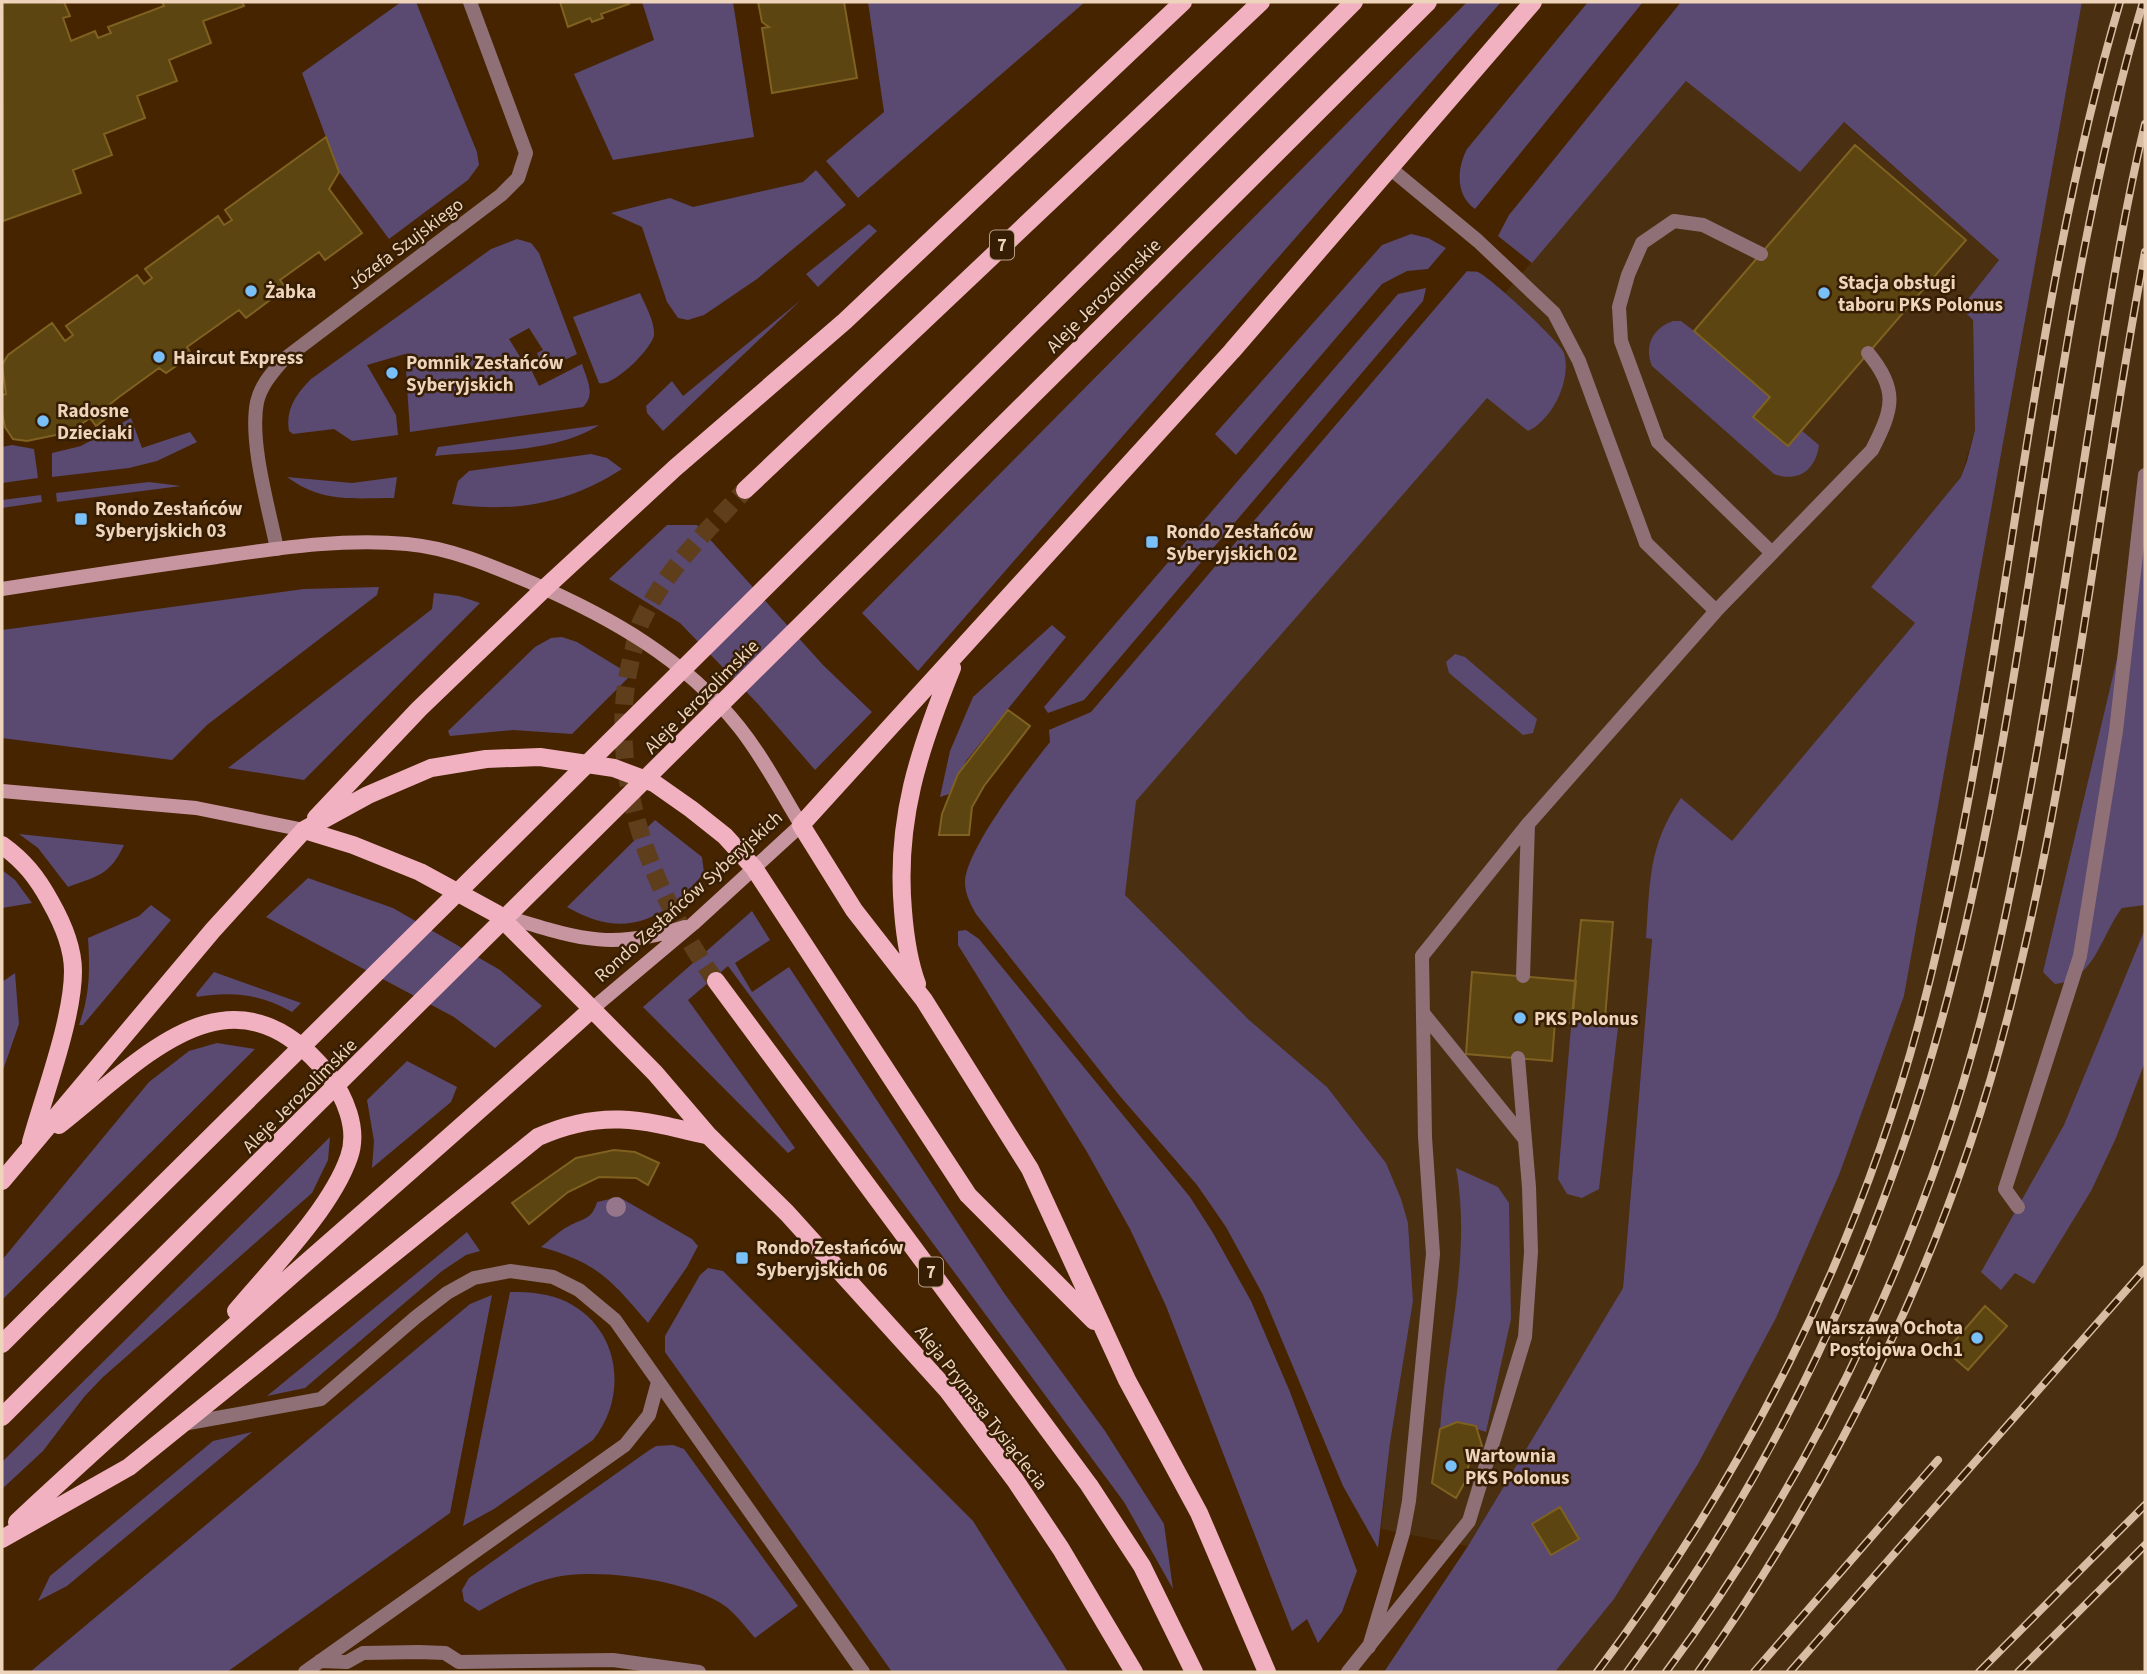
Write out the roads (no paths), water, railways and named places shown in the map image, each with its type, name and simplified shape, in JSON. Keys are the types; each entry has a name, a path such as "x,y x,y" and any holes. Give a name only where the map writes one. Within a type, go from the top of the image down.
{"main road":[{"path":"2,1181 213,930 419,709 675,468 845,321 1183,2"},
{"name":"7","path":"745,490 1261,2"},
{"name":"Aleje Jerozolimskie","path":"2,1344 1354,2"},
{"name":"Aleje Jerozolimskie","path":"2,1417 1428,2"},
{"path":"1267,1672 1199,1513 1100,1326 1045,1198 983,1091 924,1000 854,910 801,825 956,658 1391,169 1533,2"},
{"name":"Rondo Zesłańców Syberyjskich","path":"2,589 325,544 408,544 476,559 618,623 666,657 711,695 762,759 801,825 693,924 592,1009 497,914 419,872 353,845 304,830"},
{"path":"924,1000 912,972 906,943 901,891 904,820 924,737 956,658"},
{"path":"2,792 196,808 304,830 368,794 430,768 486,759 540,757 614,768 654,783 724,836 754,868 968,1195 1100,1326"},
{"path":"2,845 21,859 38,879 67,939 73,970 70,1002 29,1149"},
{"path":"497,914 599,941 650,936 693,924"},
{"name":"7","path":"716,981 1089,1485 1142,1566 1194,1672"},
{"path":"2,1538 206,1348 423,1162 592,1009"},
{"name":"Aleja Prymasa Tysiąclecia","path":"592,1009 655,1073 709,1136 787,1213 948,1391 1015,1480 1061,1549 1134,1672"},
{"path":"29,1149 158,1048 182,1032 208,1021 236,1019 266,1025 293,1041 318,1063 347,1104 352,1128 350,1154 326,1201 206,1348"},
{"path":"2,1538 129,1467 538,1137 567,1124 615,1118 638,1119 709,1136"}],"street":[{"name":"Józefa Szujskiego","path":"277,549 258,455 257,402 266,380 283,360 501,195 518,178 526,153 470,2"},
{"path":"1391,169 1478,241 1555,313 1579,361 1646,543 1716,611"},
{"path":"1761,254 1703,225 1674,221 1642,243 1628,275 1619,307 1621,341 1658,442 1771,552"},
{"path":"1369,1647 1403,1534 1409,1501 1433,1254 1425,1137 1422,956 1528,824 1716,611 1872,450 1887,419 1891,390 1883,372 1868,353"},
{"path":"2018,1207 2005,1189 2080,956 2116,731 2145,475"},
{"path":"1523,976 1528,824"},
{"path":"1423,1013 1524,1138"},
{"path":"1348,1672 1469,1521 1525,1337 1531,1252 1518,1058"},
{"path":"182,1424 321,1399 447,1293 474,1278 510,1271 553,1277 579,1290 615,1320 863,1672"},
{"path":"305,1672 625,1445 649,1415 658,1382"},
{"path":"320,1661 353,1667 363,1653 445,1653 459,1662 503,1667 613,1660 699,1672"},
{"path":"446,1672 459,1662"}],"tunnel":[{"path":"716,981 670,906 652,866 638,823 628,780 623,736 625,692 638,629 653,600 689,550 745,490"}],"railway":[{"path":"1597,1672 1700,1522 1789,1363 1863,1196 1893,1110 1919,1022 1949,896 1974,768 2060,255 2087,128 2120,2"},
{"path":"1627,1672 1684,1591 1783,1424 1826,1337 1864,1249 1899,1158 1929,1065 1955,969 1982,849 2005,728 2086,242 2112,121 2143,2"},
{"path":"1666,1672 1722,1593 1774,1510 1822,1424 1866,1336 1905,1246 1940,1154 1970,1061 1994,967 2023,826 2117,262 2145,124"},
{"path":"1698,1672 1798,1518 1843,1438 1921,1273 1955,1187 1984,1100 2009,1012 2050,823 2068,728 2145,252"},
{"path":"1790,1672 2145,1269"},
{"path":"1754,1672 1938,1460"},
{"path":"1979,1672 2145,1505"},
{"path":"2018,1672 2145,1545"}],"place":[{"name":"Żabka","path":"251,291"},
{"name":"Stacja obsługi taboru PKS Polonus","path":"1824,293"},
{"name":"Haircut Express","path":"159,357"},
{"name":"Pomnik Zesłańców Syberyjskich","path":"392,373"},
{"name":"Radosne Dzieciaki","path":"43,421"},
{"name":"Rondo Zesłańców Syberyjskich 03","path":"81,519"},
{"name":"Rondo Zesłańców Syberyjskich 02","path":"1152,542"},
{"name":"PKS Polonus","path":"1520,1018"},
{"name":"Rondo Zesłańców Syberyjskich 06","path":"742,1258"},
{"name":"Warszawa Ochota Postojowa Och1","path":"1977,1338"},
{"name":"Wartownia PKS Polonus","path":"1451,1466"}]}
